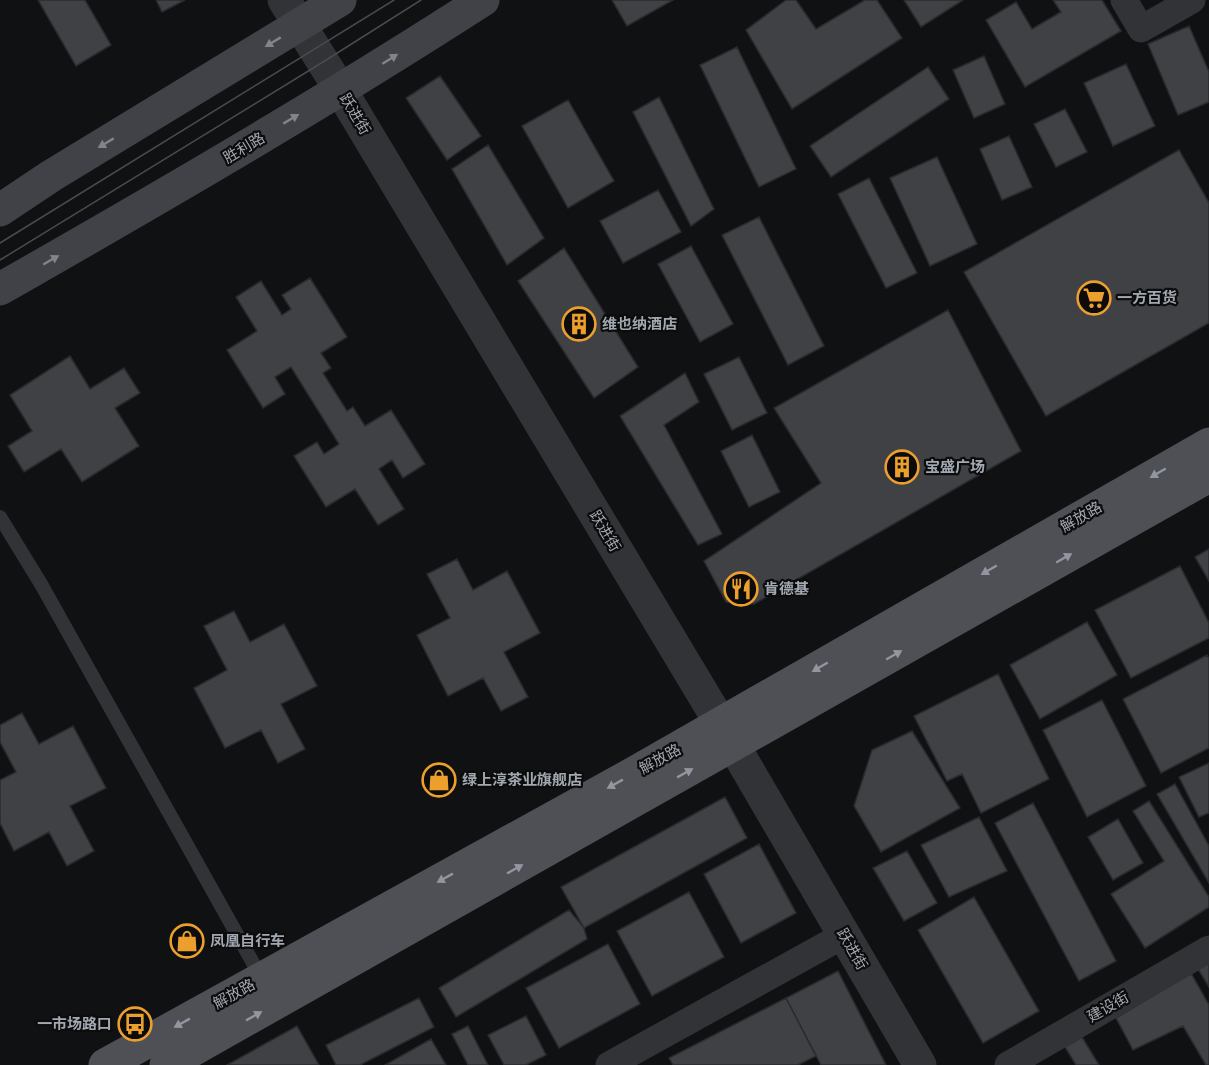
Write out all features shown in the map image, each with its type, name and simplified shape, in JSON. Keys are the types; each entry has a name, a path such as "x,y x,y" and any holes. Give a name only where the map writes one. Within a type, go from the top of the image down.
{"main road":[{"path":"0,210 292,13 340,0"},
{"name":"胜利路","path":"0,289 176,189 483,0"},
{"name":"解放路","path":"166,1065 728,735 1209,444"},
{"name":"解放路","path":"105,1065 262,979 728,735 1209,476"}],"street":[{"path":"1124,0 1141,28 1192,0"},
{"name":"跃进街","path":"292,13 340,89 728,735 920,1065"},
{"path":"609,1065 844,935"},
{"name":"建设街","path":"1008,1065 1209,949"}],"lane":[{"path":"0,517 41,584 262,979"}],"building":[{"path":"38,0 85,0 111,45 76,66"},
{"path":"156,0 185,0 162,12"},
{"path":"612,0 673,0 627,26"},
{"path":"786,0 796,0 816,29 865,0 877,0 902,38 792,109 746,30"},
{"path":"904,0 963,0 921,27"},
{"path":"1053,0 1102,0 1121,31 1025,87 986,20 1016,2 1032,29 1061,12"},
{"path":"1189,26 1209,72 1209,102 1178,115 1148,44"},
{"path":"737,47 796,169 759,187 700,65"},
{"path":"984,56 1005,104 974,118 953,70"},
{"path":"1126,64 1155,126 1113,146 1084,83"},
{"path":"928,67 949,99 831,177 810,146"},
{"path":"440,76 481,136 447,160 406,98"},
{"path":"659,97 714,209 691,226 633,112"},
{"path":"568,100 614,181 568,208 522,126"},
{"path":"1065,109 1087,152 1056,167 1034,124"},
{"path":"1009,136 1032,187 1002,200 980,149"},
{"path":"488,145 544,238 507,265 452,169"},
{"name":"一方百货","path":"1179,150 1209,203 1209,323 1046,416 964,272"},
{"path":"937,157 977,244 930,266 890,178"},
{"path":"869,178 917,273 886,288 838,194"},
{"path":"658,190 681,232 623,263 600,221"},
{"path":"759,217 824,346 788,365 722,235"},
{"path":"691,246 733,324 700,342 658,264"},
{"name":"维也纳酒店","path":"564,248 638,367 594,398 518,281"},
{"path":"310,278 347,337 321,353 331,368 323,373 347,411 353,407 365,426 391,410 425,464 403,478 392,460 379,469 404,509 378,525 355,489 326,507 294,456 317,442 324,454 339,444 291,367 275,377 285,394 263,408 227,350 257,331 236,297 261,281 282,315 291,309 282,295"},
{"name":"宝盛广场","path":"948,310 1021,451 754,604 726,602 704,561 821,483 774,408"},
{"path":"70,356 90,389 124,368 140,393 115,408 139,446 82,482 61,449 24,472 8,446 32,431 10,395"},
{"path":"739,357 767,413 732,430 704,374"},
{"path":"685,373 699,402 664,425 722,534 698,545 620,416"},
{"path":"752,435 780,492 749,507 721,451"},
{"path":"1209,549 1209,581 1195,557"},
{"path":"457,559 473,590 507,571 540,633 504,652 528,697 501,711 483,678 448,696 417,635 450,618 427,574"},
{"path":"1180,566 1209,623 1209,638 1131,678 1095,610"},
{"path":"234,611 250,642 284,624 317,686 281,704 305,749 278,763 261,730 225,748 194,688 227,670 204,626"},
{"path":"1087,622 1117,675 1040,719 1010,665"},
{"path":"1207,655 1209,659 1209,748 1161,773 1123,699"},
{"path":"998,674 1049,779 981,813 962,774 947,781 914,716"},
{"path":"1102,700 1146,786 1087,817 1043,730"},
{"path":"22,713 39,744 73,726 106,788 70,806 94,851 67,866 49,832 14,851 0,823 0,780 16,772 0,742 0,725"},
{"path":"912,731 960,808 881,852 854,806 872,750"},
{"path":"1209,763 1209,813 1199,817 1179,777"},
{"path":"1175,784 1209,846 1209,883 1157,794"},
{"path":"725,797 747,838 584,928 561,887"},
{"path":"1149,801 1209,897 1209,907 1145,948 1111,894 1164,861 1133,811"},
{"path":"1033,803 1116,961 1079,981 995,823"},
{"path":"979,817 1007,871 949,897 921,845"},
{"path":"1118,819 1143,863 1113,880 1088,837"},
{"path":"759,844 796,913 741,943 704,874"},
{"path":"907,851 937,903 904,921 873,868"},
{"path":"689,892 724,957 652,996 617,931"},
{"path":"974,897 1039,1011 983,1043 918,930"},
{"path":"569,910 584,928 587,939 456,1017 439,988"},
{"path":"608,944 640,1004 559,1048 526,988"},
{"path":"1209,962 1209,987 1198,969"},
{"path":"838,971 886,1065 821,1065 786,998"},
{"path":"1191,973 1209,1005 1209,1065 1206,1065 1183,1026 1133,1050 1116,1018"},
{"path":"419,998 434,1027 360,1065 336,1065 326,1045"},
{"path":"786,998 816,1056 798,1065 673,1065 669,1058"},
{"path":"526,1016 546,1055 526,1065 504,1065 488,1035"},
{"path":"297,1026 319,1065 227,1065"},
{"path":"468,1026 488,1065 468,1065 452,1034"},
{"path":"1082,1037 1099,1065 1076,1065 1065,1047"},
{"path":"431,1039 446,1065 385,1065"}],"tram line":[{"path":"0,243 394,0"},
{"path":"0,260 421,0"}],"place":[{"name":"一方百货","path":"1094,298"},
{"name":"维也纳酒店","path":"579,324"},
{"name":"宝盛广场","path":"902,467"},
{"name":"肯德基","path":"741,589"},
{"name":"绿上淳茶业旗舰店","path":"439,780"},
{"name":"凤凰自行车","path":"187,941"},
{"name":"一市场路口","path":"135,1024"}]}
